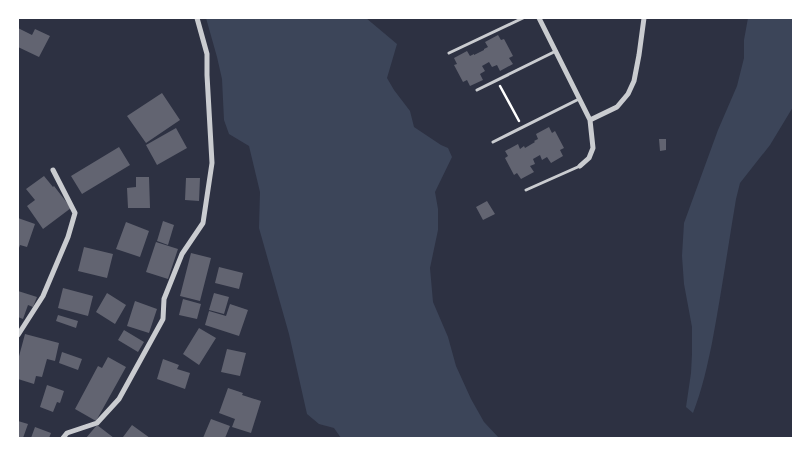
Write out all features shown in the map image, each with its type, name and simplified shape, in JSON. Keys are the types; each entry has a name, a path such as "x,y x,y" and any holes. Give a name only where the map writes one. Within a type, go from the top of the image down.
{"street":[{"path":"63,438 67,434 97,423 119,399 163,319 164,299 182,254 203,223 212,163 207,54 197,18"},
{"path":"539,18 590,120 593,148 589,158 580,166"},
{"path":"590,120 617,107 628,94 634,81 644,18"},
{"path":"18,335 42,296 68,237 75,213 53,170"}],"lane":[{"path":"449,54 523,18"},
{"path":"477,90 556,51"},
{"path":"493,142 579,99"},
{"path":"526,190 580,166"}],"path":[{"path":"497,80 522,128"}],"shaded area":[{"path":"206,18 366,18 397,44 387,78 410,111 414,127 448,148 452,157 435,192 438,209 438,230 430,268 433,302 448,337 456,366 471,399 484,422 499,438 341,438 334,428 319,424 307,414 289,334 259,228 260,192 249,146 229,134 224,120 222,79"},
{"path":"748,18 793,18 793,107 770,145 740,183 712,343 702,387 693,413 686,407 691,373 692,327 684,284 682,256 684,223 718,130 737,86 744,58 744,40"}],"building":[{"path":"18,28 32,35 35,29 50,36 39,57 18,47"},
{"path":"498,35 501,40 504,39 513,56 509,58 513,64 500,71 497,65 492,67 489,62 482,66 485,71 480,74 483,80 470,86 467,80 463,82 454,65 457,64 454,58 467,51 470,56 484,50 488,47 485,42"},
{"path":"162,93 180,120 146,143 127,116"},
{"path":"549,127 552,133 555,131 564,148 560,150 563,156 551,163 547,157 542,160 540,155 533,159 535,164 530,166 534,172 521,179 517,173 514,175 505,158 508,156 505,151 518,144 520,149 524,146 525,148 538,139 536,134"},
{"path":"176,128 187,148 157,165 146,145"},
{"path":"659,139 666,139 666,150 660,151"},
{"path":"119,147 130,165 82,194 71,176"},
{"path":"44,176 71,208 43,229 27,206 35,200 26,189"},
{"path":"136,177 149,177 150,208 128,208 127,188 136,187"},
{"path":"186,178 200,178 199,201 185,200"},
{"path":"487,201 495,214 483,220 476,207"},
{"path":"18,218 35,224 27,247 20,245 18,251"},
{"path":"163,221 174,225 168,245 157,241"},
{"path":"126,222 149,231 140,257 116,249"},
{"path":"156,242 178,249 168,279 146,272"},
{"path":"84,247 113,254 107,278 78,271"},
{"path":"191,253 211,258 200,301 180,296"},
{"path":"219,267 243,273 239,289 215,283"},
{"path":"63,288 93,296 88,316 58,308"},
{"path":"18,291 37,297 33,307 28,305 23,319 18,317"},
{"path":"107,293 126,305 115,324 96,312"},
{"path":"214,293 229,297 224,314 209,310"},
{"path":"183,299 201,304 197,319 179,315"},
{"path":"135,301 157,309 149,333 127,326"},
{"path":"230,304 248,310 239,336 205,325 209,311 226,316"},
{"path":"58,315 78,321 76,328 56,321"},
{"path":"199,328 216,338 199,365 183,354"},
{"path":"124,330 144,342 138,352 118,340"},
{"path":"25,334 59,343 55,361 47,359 42,377 36,376 34,384 18,379 18,360"},
{"path":"227,349 246,353 240,376 221,372"},
{"path":"62,352 82,359 78,370 59,363"},
{"path":"108,357 126,367 96,421 75,409 98,366 102,368"},
{"path":"163,359 179,365 177,369 190,373 185,389 157,379"},
{"path":"47,385 64,391 60,403 57,402 53,412 40,407"},
{"path":"228,388 261,401 251,433 232,427 235,419 219,413"},
{"path":"211,419 230,426 225,438 203,438"},
{"path":"18,421 28,424 23,438 18,438"},
{"path":"97,425 114,438 86,438"},
{"path":"132,425 150,438 123,437"},
{"path":"35,427 51,433 49,438 31,438"}]}
